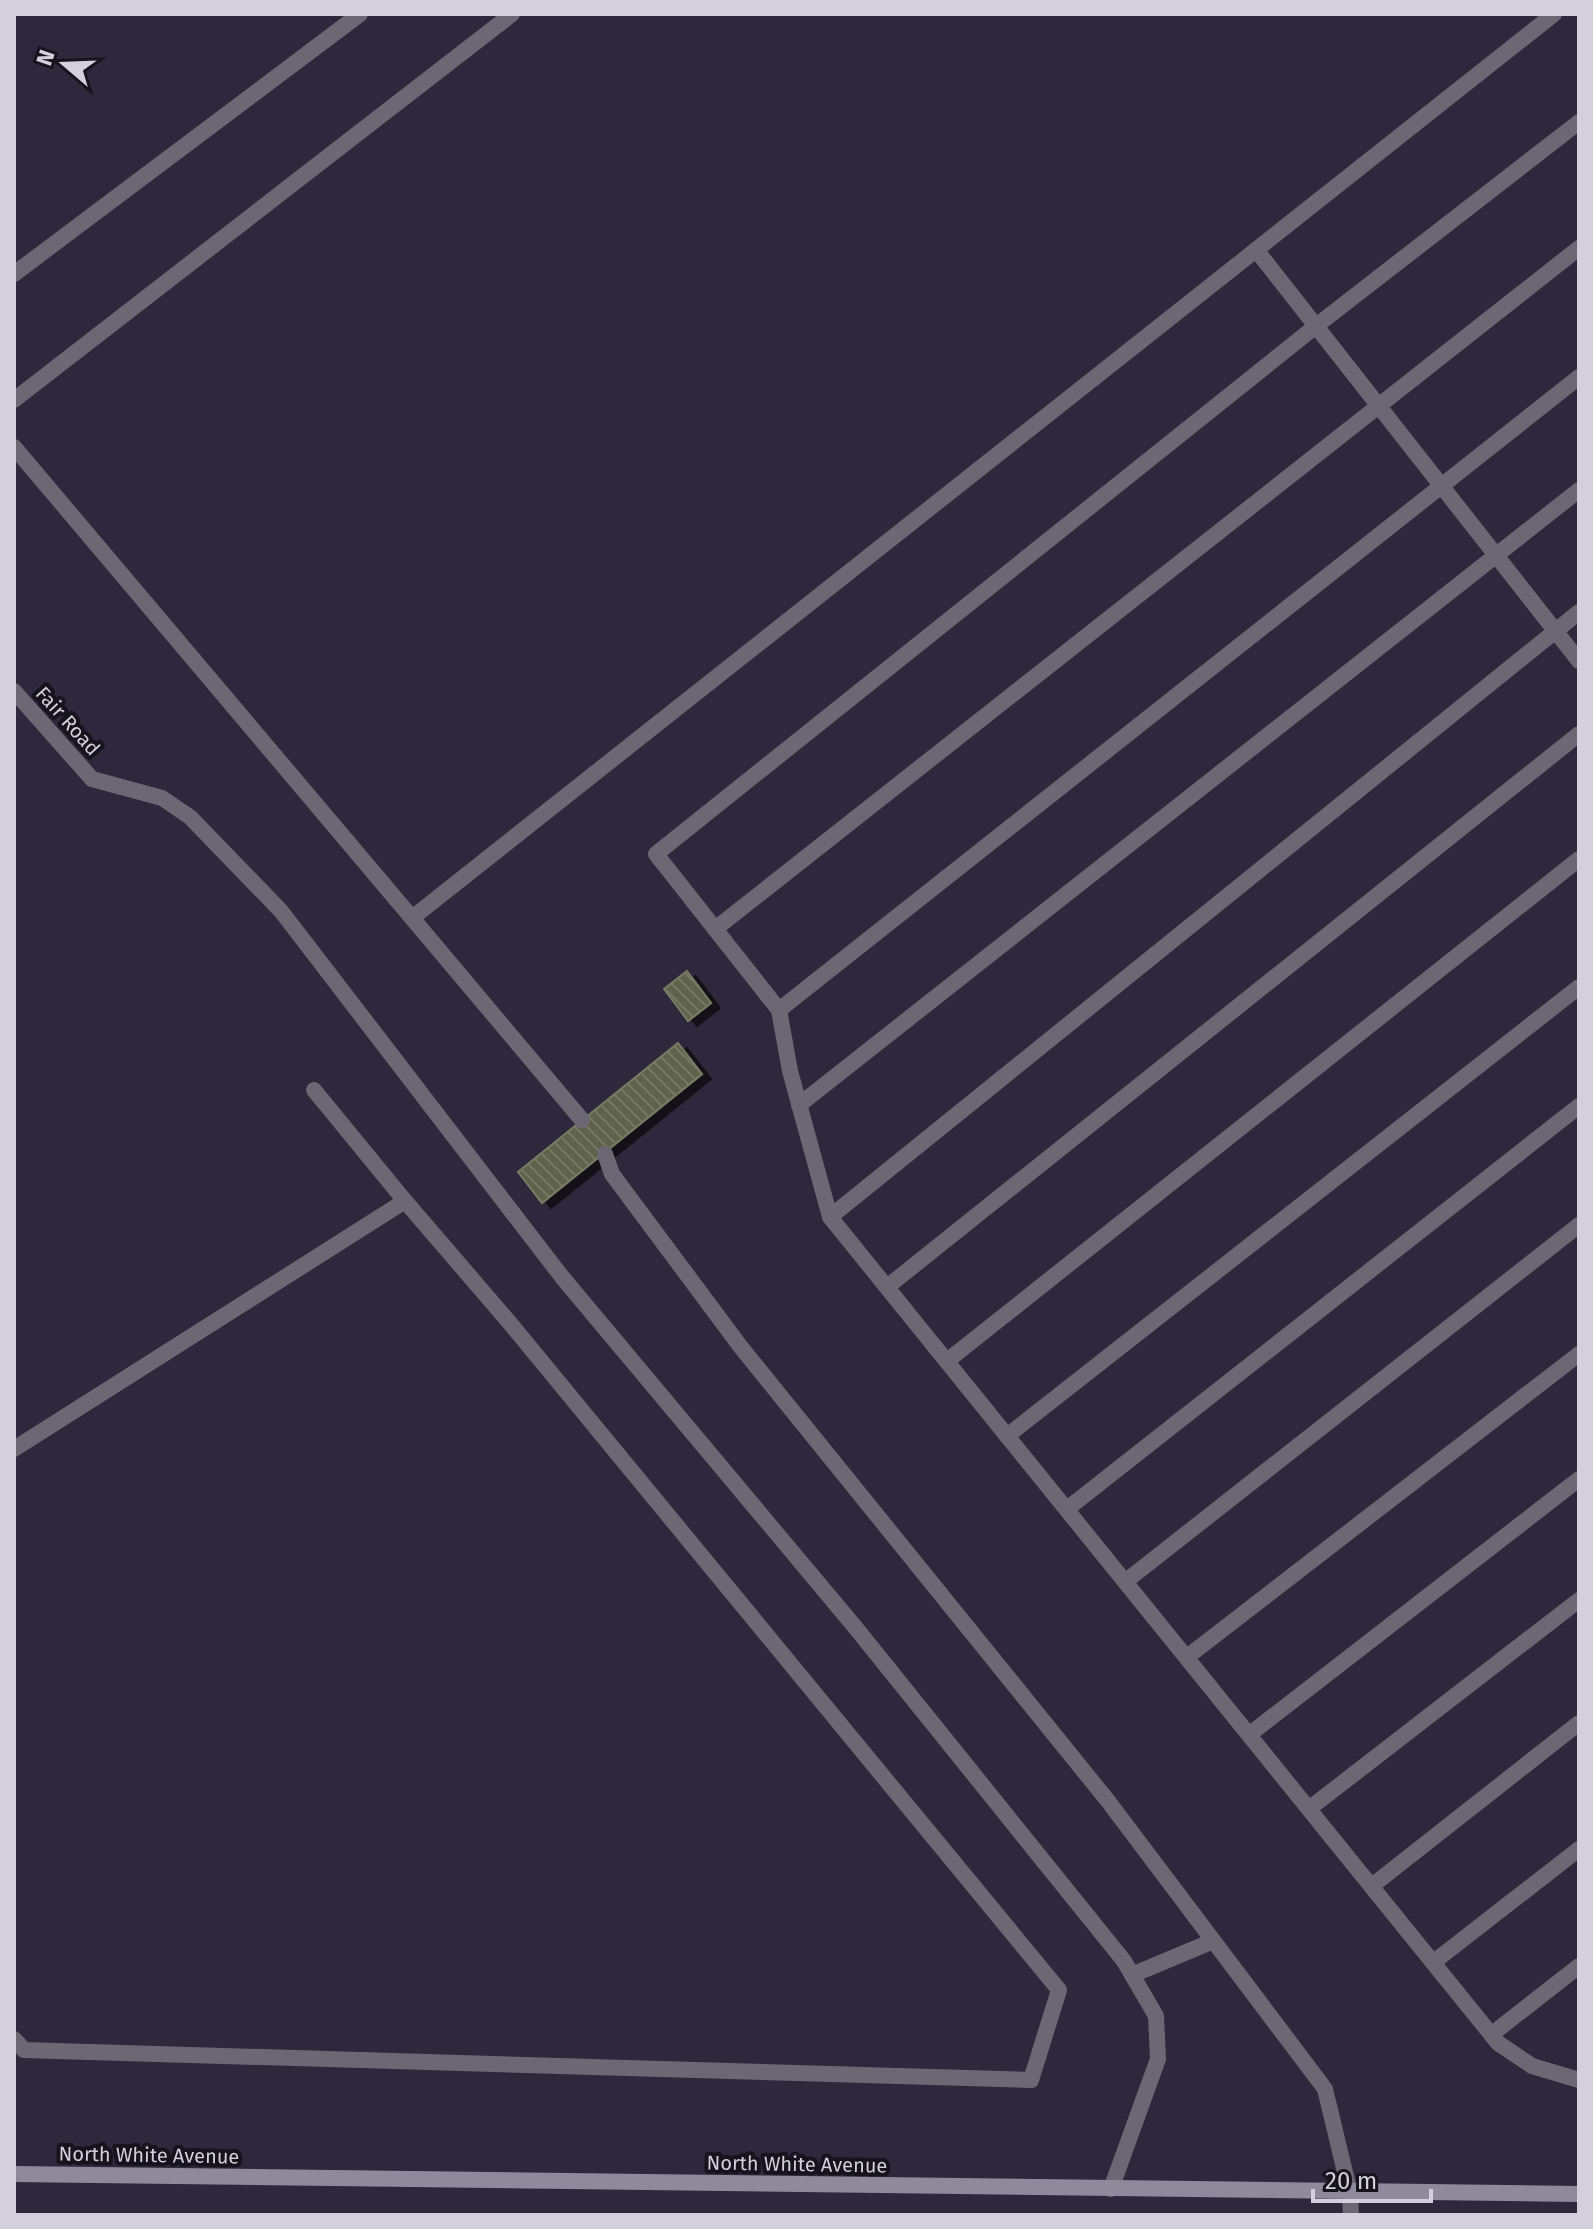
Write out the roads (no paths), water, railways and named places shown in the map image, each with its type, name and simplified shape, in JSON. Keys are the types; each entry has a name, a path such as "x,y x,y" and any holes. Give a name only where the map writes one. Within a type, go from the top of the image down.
{"main road":[{"name":"North White Avenue","path":"14,2174 1579,2194"}],"street":[{"path":"14,274 360,14"},
{"path":"14,400 512,14"},
{"path":"412,918 1554,14"},
{"path":"1579,122 1316,326 656,854 779,1010 799,1105 830,1217 1435,1961 1498,2043 1532,2066 1579,2080"},
{"path":"715,929 1579,248"},
{"path":"1257,251 1579,661"},
{"path":"779,1010 1579,377"},
{"path":"14,447 582,1120"},
{"path":"799,1105 1579,490"},
{"path":"830,1217 1579,612"},
{"name":"Fair Road","path":"14,691 92,779 162,798 190,817 281,911 562,1277 935,1726 1132,1975"},
{"path":"887,1287 1579,734"},
{"path":"947,1361 1579,859"},
{"path":"1007,1436 1579,987"},
{"path":"14,2039 24,2050 1031,2080 1059,1990 314,1090"},
{"path":"1067,1509 1579,1106"},
{"path":"605,1154 612,1174 740,1346 1108,1801 1325,2089 1350,2193 1351,2215"},
{"path":"14,1449 405,1201"},
{"path":"1126,1581 1579,1225"},
{"path":"1187,1657 1579,1354"},
{"path":"1250,1734 1579,1479"},
{"path":"1310,1808 1579,1600"},
{"path":"1373,1885 1579,1723"},
{"path":"1435,1961 1579,1849"},
{"path":"1111,2189 1158,2059 1156,2016 1132,1975 1213,1941"},
{"path":"1492,2034 1579,1966"}]}
